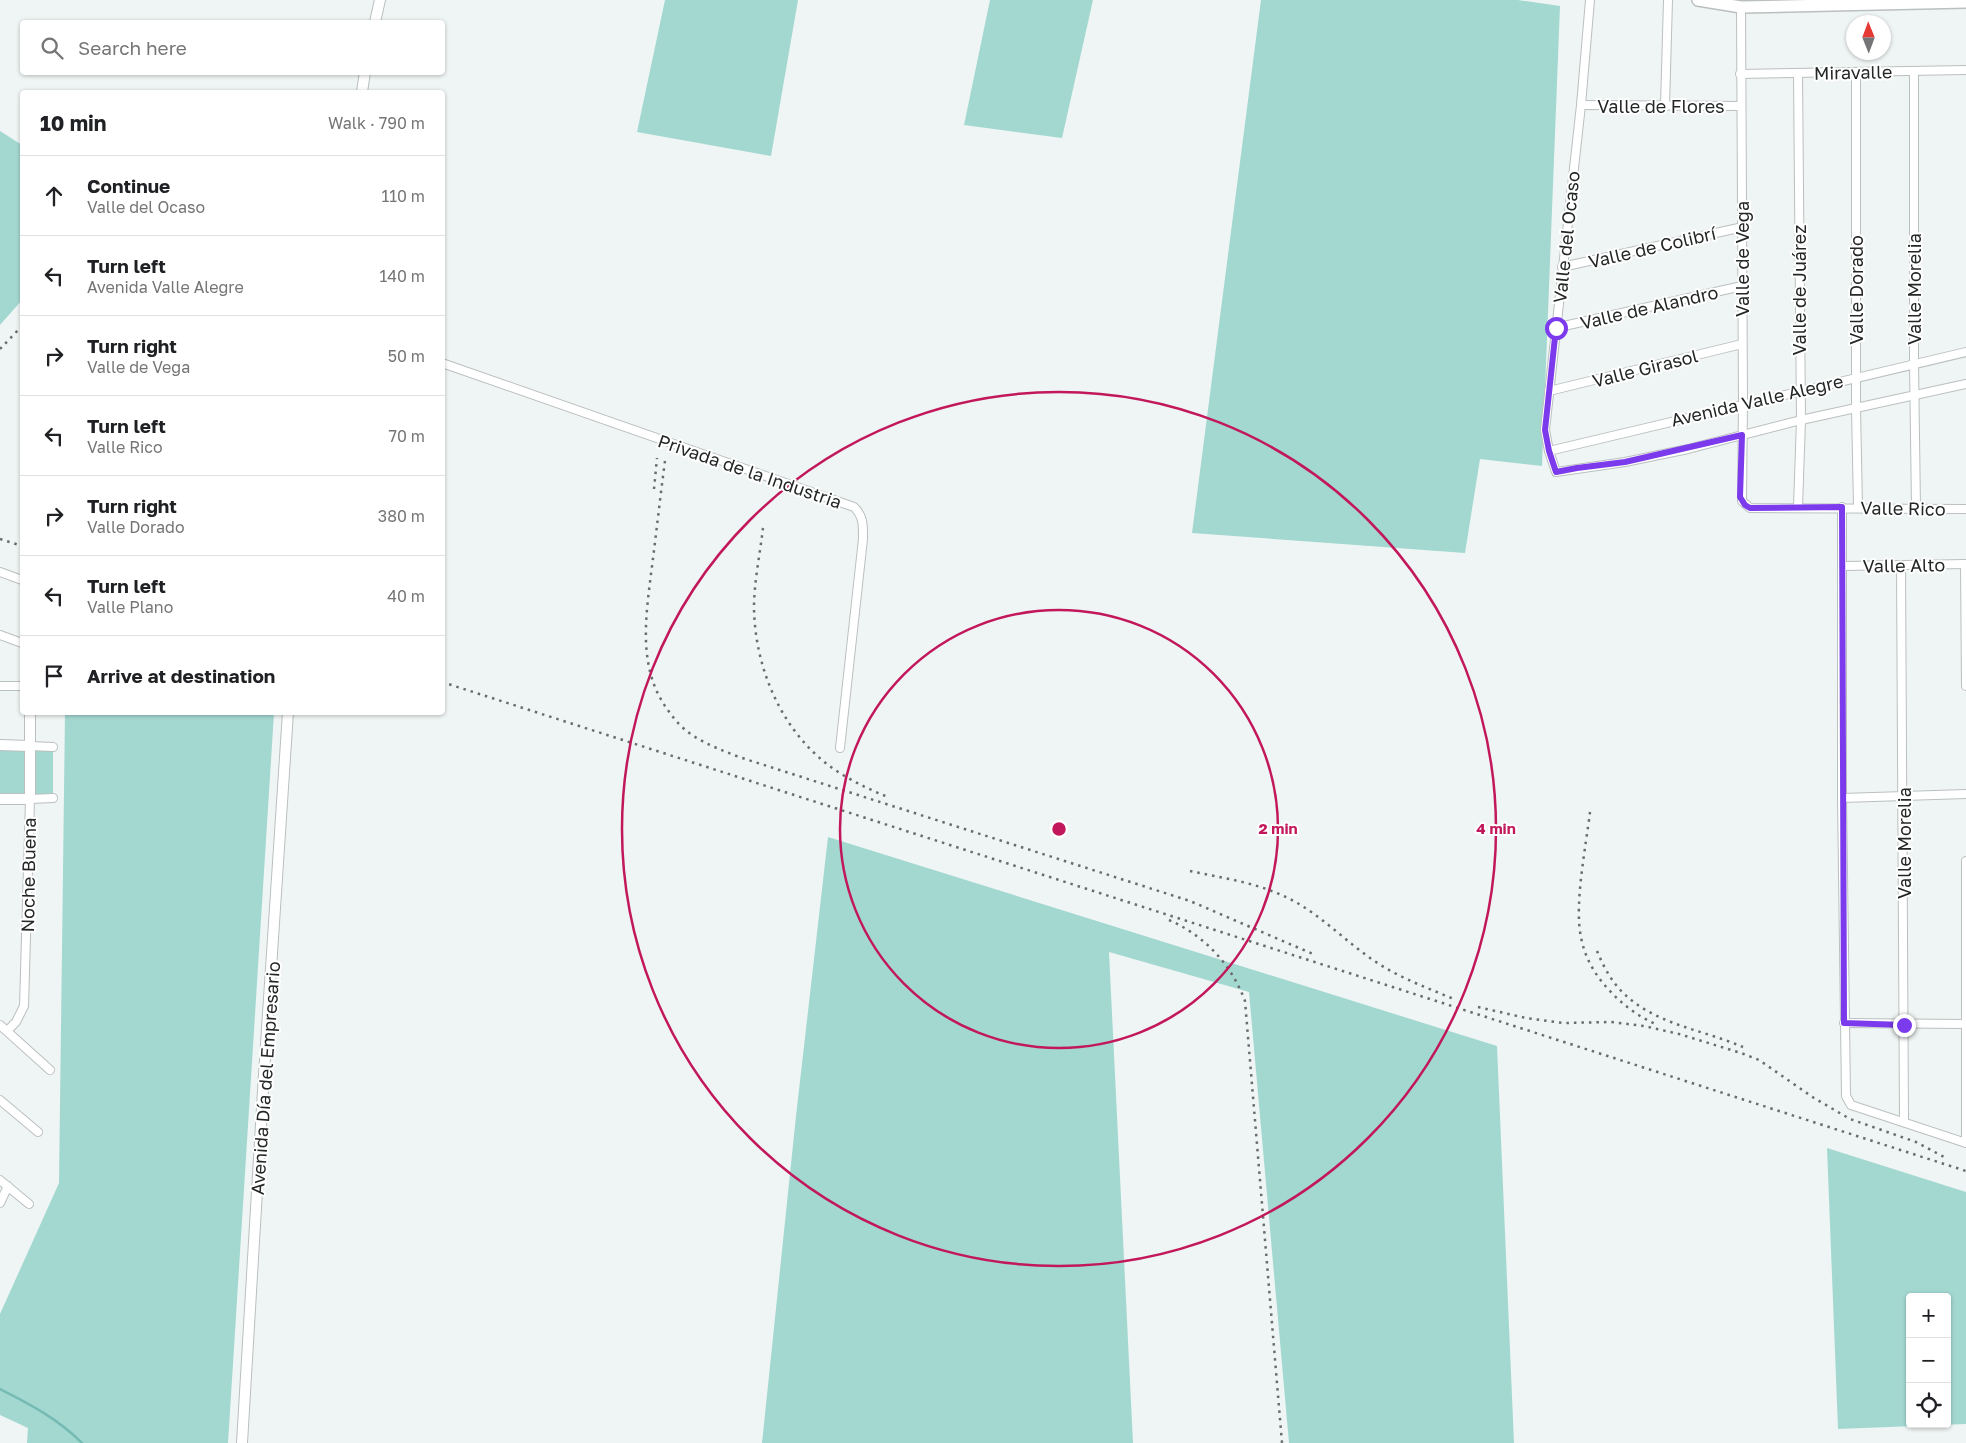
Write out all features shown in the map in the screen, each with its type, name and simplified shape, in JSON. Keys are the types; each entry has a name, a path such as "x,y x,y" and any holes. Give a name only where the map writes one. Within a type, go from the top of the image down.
{"main road":[{"path":"1698,0 1741,6 1966,2"}],"street":[{"path":"375,20 380,0"},
{"name":"Valle del Ocaso","path":"1556,472 1545,430 1581,105 1590,0"},
{"path":"1665,106 1668,0"},
{"name":"Valle de Vega","path":"1741,6 1743,403 1740,497 1745,505 1750,508"},
{"name":"Miravalle","path":"1740,74 1966,70"},
{"name":"Valle Morelia","path":"1914,71 1916,508"},
{"name":"Valle Dorado","path":"1856,72 1856,408 1858,507"},
{"name":"Valle de Juárez","path":"1798,73 1800,390 1798,507"},
{"path":"362,90 365,75"},
{"name":"Valle de Flores","path":"1581,105 1741,106"},
{"name":"Valle de Colibrí","path":"1562,267 1743,227"},
{"name":"Valle de Alandro","path":"1556,328 1742,286"},
{"name":"Valle Girasol","path":"1549,391 1742,344"},
{"name":"Avenida Valle Alegre","path":"1549,451 1743,403 1966,352"},
{"name":"Privada de la Industria","path":"445,364 854,507 861,514 863,540 840,748"},
{"name":"Avenida Valle Alegre","path":"1556,472 1625,462 1800,420 1966,384"},
{"path":"1842,507 1845,1092 1851,1105 1966,1143 1966,861"},
{"name":"Valle Rico","path":"1750,508 1966,509"},
{"path":"1965,564 1966,686"},
{"name":"Valle Alto","path":"1842,566 1965,564"},
{"name":"Valle Morelia","path":"1901,565 1904,797 1904,1121"},
{"path":"0,572 20,579"},
{"path":"0,635 20,642"},
{"path":"0,686 20,686"},
{"name":"Noche Buena","path":"6,1031 16,1022 24,1006 30,798 30,715"},
{"name":"Avenida Día del Empresario","path":"242,1443 288,715"},
{"path":"0,745 53,747"},
{"path":"1842,798 1966,794"},
{"path":"0,799 53,798"},
{"path":"1844,1023 1904,1025 1966,1024"},
{"path":"0,1025 50,1070"},
{"path":"0,1100 38,1132"},
{"path":"0,1180 29,1204"},
{"path":"0,1203 8,1186"}],"shaded area":[{"path":"665,0 798,0 771,156 637,132"},
{"path":"990,0 1093,0 1062,138 964,125"},
{"path":"1261,0 1518,0 1560,6 1542,466 1480,459 1465,553 1192,533"},
{"path":"0,131 20,144 20,302 0,325"},
{"path":"65,715 274,715 228,1443 27,1443 28,1428 0,1415 0,1314 59,1183"},
{"path":"0,745 53,747 53,798 0,799"},
{"path":"828,837 1497,1046 1514,1443 1289,1443 1249,992 1109,952 1133,1443 762,1443 796,1116"},
{"path":"1827,1148 1966,1192 1966,1424 1951,1425 1951,1293 1906,1293 1906,1426 1838,1429"}],"waterway":[{"path":"0,1389 43,1413 73,1434 82,1443"}],"railway":[{"path":"0,349 20,328"},
{"path":"654,489 657,458"},
{"path":"665,461 647,610 646,646 648,664 660,697 670,713 689,733 707,744 739,757 1190,901 1313,954"},
{"path":"763,528 754,608 760,657 777,703 805,744 823,761 843,775 888,797"},
{"path":"0,539 20,545"},
{"path":"445,683 1966,1171"},
{"path":"1590,812 1581,875 1579,909 1579,924 1585,953 1596,974 1622,1003 1645,1019 1658,1025"},
{"path":"1190,871 1253,885 1278,893 1301,905 1323,920 1363,953 1383,966 1456,1000"},
{"path":"1169,920 1194,934 1215,953 1232,975 1245,1001 1282,1443"},
{"path":"1597,951 1605,969 1616,985 1643,1008 1675,1024 1743,1047"},
{"path":"1478,1007 1526,1018 1563,1023 1611,1022 1644,1026 1679,1034 1741,1053 1759,1060 1814,1098 1850,1119 1916,1142 1944,1157"}],"route":[{"path":"1556,328 1545,430 1556,472 1625,462 1742,435 1740,497 1745,505 1750,508 1842,507 1844,1023 1904,1025"}]}
